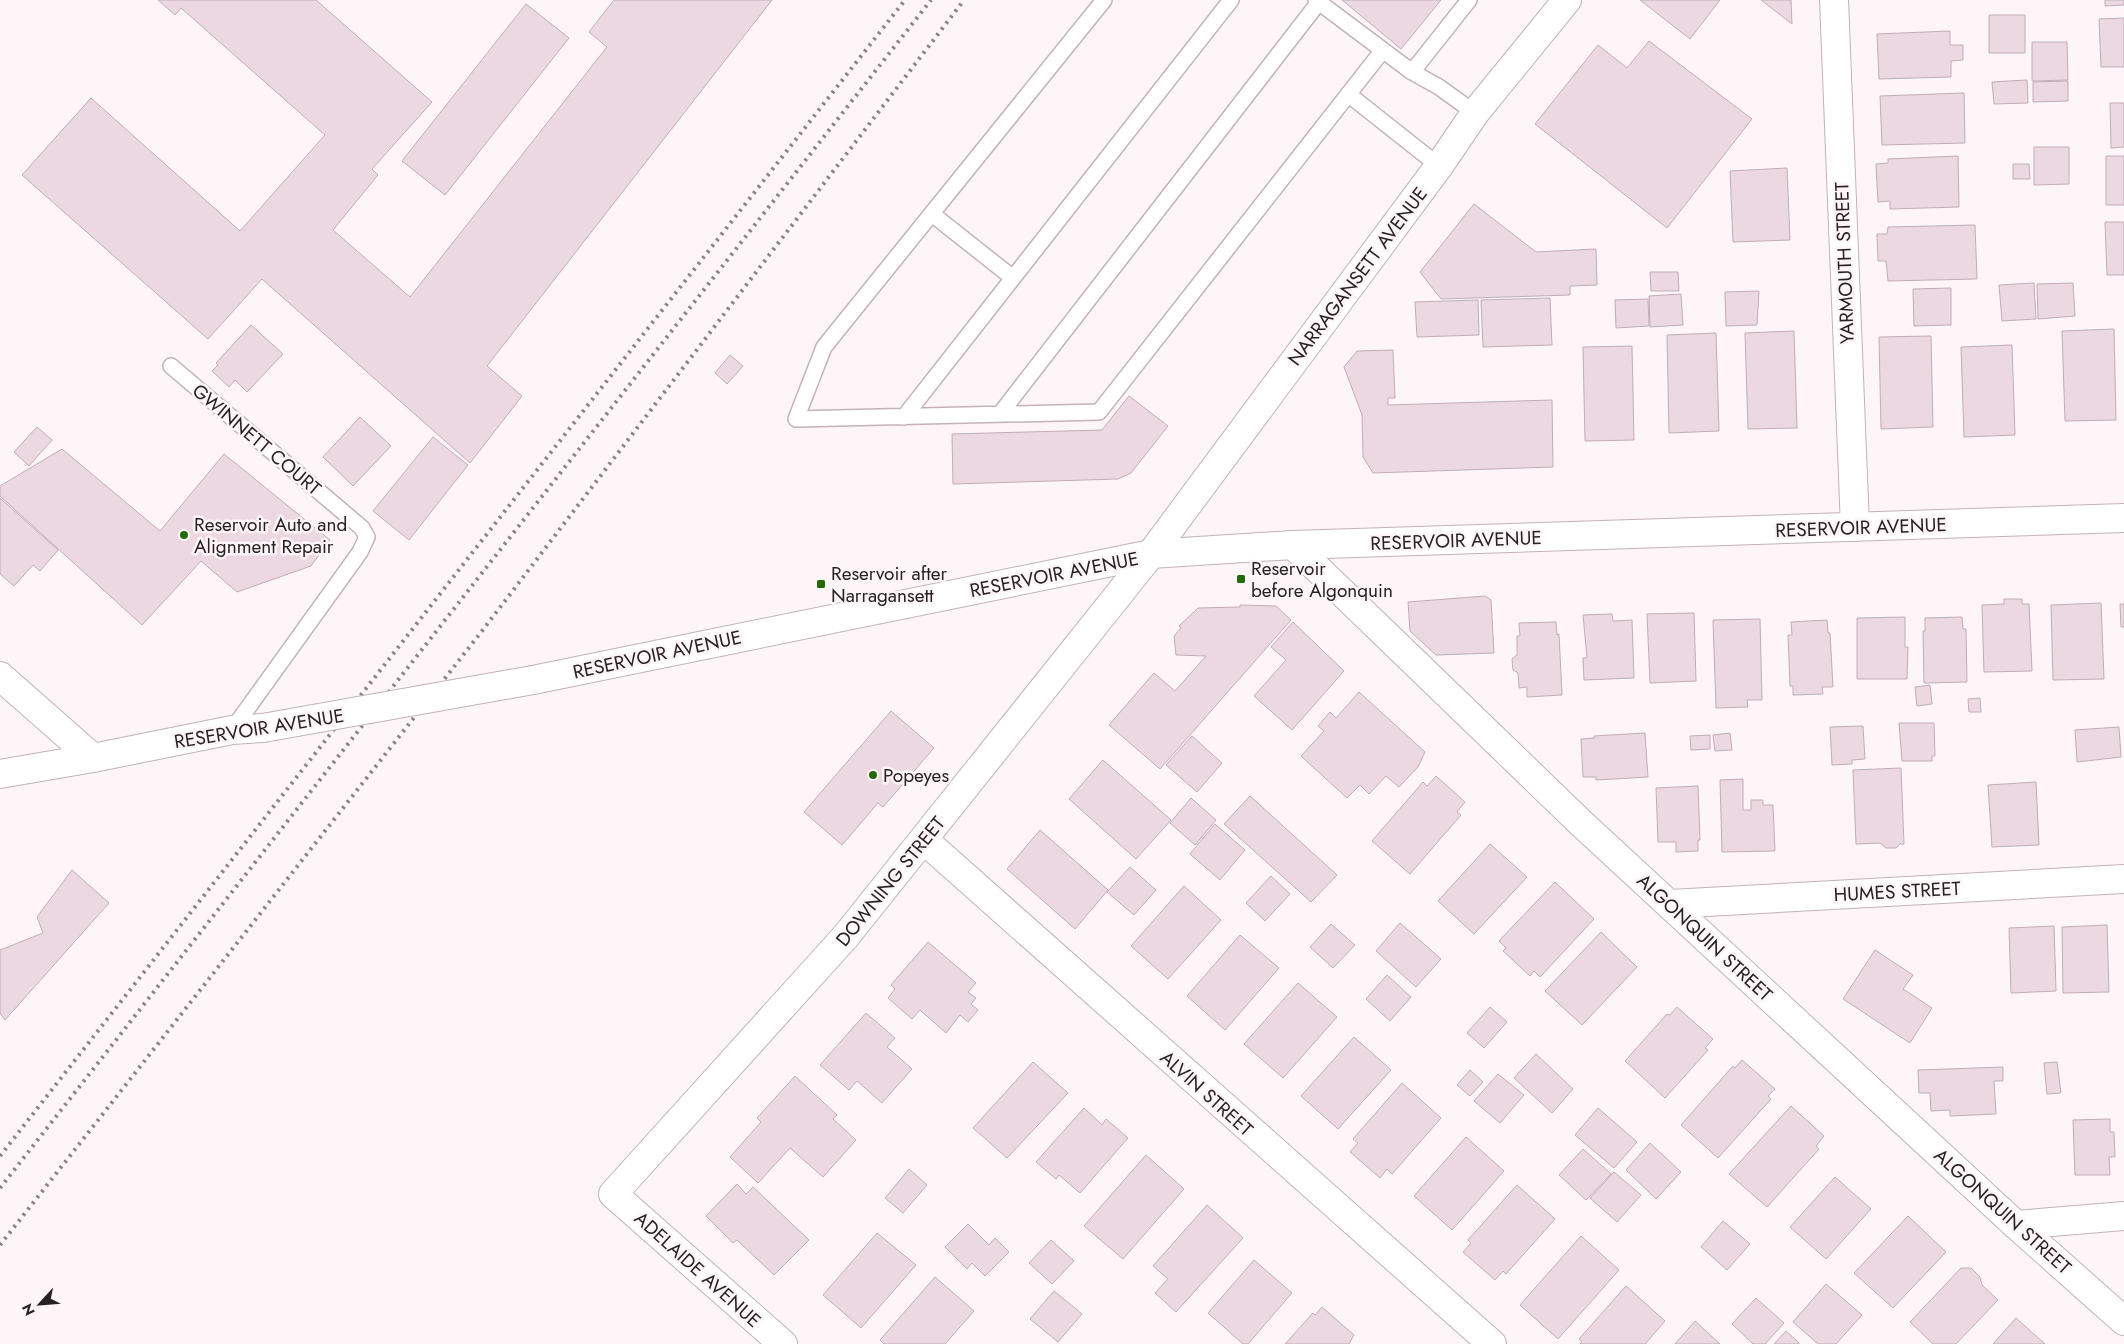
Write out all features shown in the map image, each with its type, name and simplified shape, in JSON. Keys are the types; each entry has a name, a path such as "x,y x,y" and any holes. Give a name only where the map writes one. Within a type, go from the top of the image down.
{"street":[{"name":"NARRAGANSETT AVENUE","path":"1151,554 1439,166 1475,113 1567,0"},
{"name":"YARMOUTH STREET","path":"1834,0 1855,527"},
{"name":"RESERVOIR AVENUE","path":"0,774 93,758 232,730 263,728 533,680 1151,554 1293,545 2124,518"},
{"name":"ALGONQUIN STREET","path":"1293,545 1581,823 2016,1225 2124,1321"},
{"name":"DOWNING STREET","path":"613,1194 846,936 1151,554"},
{"path":"0,676 93,758"},
{"name":"ALVIN STREET","path":"924,840 1492,1344"},
{"name":"HUMES STREET","path":"1670,904 2124,879"},
{"name":"ADELAIDE AVENUE","path":"613,1194 783,1344"},
{"path":"2016,1225 2124,1216"}],"lane":[{"path":"1104,0 824,347 796,419 1099,412 1383,50"},
{"path":"904,417 1230,0"},
{"path":"1412,72 1469,0"},
{"path":"1000,414 1318,1 1412,72 1439,87 1475,113"},
{"path":"1348,94 1439,166"},
{"path":"932,214 1013,278"},
{"name":"GWINNETT COURT","path":"171,366 362,528 368,538 360,552 232,730"}],"building":[{"path":"158,0 316,0 432,102 372,169 378,175 333,230 410,297 607,47 589,32 614,0 772,0 487,366 522,396 470,463 262,279 208,339 22,175 91,98 240,231 325,135 181,8 175,15"},
{"path":"1342,0 1441,0 1401,49"},
{"path":"1640,0 1720,0 1690,39"},
{"path":"1761,0 1791,0 1792,24"},
{"path":"2105,0 2124,0 2124,5 2105,6"},
{"path":"526,4 569,38 445,195 402,161"},
{"path":"1989,15 2025,15 2025,53 1989,53"},
{"path":"2124,18 2124,67 2101,67 2099,19"},
{"path":"1950,31 1950,45 1963,45 1963,60 1951,61 1951,77 1879,79 1877,34"},
{"path":"1649,41 1752,119 1667,228 1535,124 1598,45 1627,68"},
{"path":"2032,42 2067,42 2068,80 2032,81"},
{"path":"2027,80 2028,103 1994,104 1992,82"},
{"path":"2068,81 2068,101 2033,102 2033,82"},
{"path":"1964,93 1965,143 1882,145 1880,96"},
{"path":"2110,103 2124,103 2124,147 2111,148"},
{"path":"2034,147 2069,147 2069,184 2034,185"},
{"path":"1958,156 1959,207 1890,209 1890,201 1878,202 1876,164 1888,163 1888,159"},
{"path":"2106,156 2124,156 2124,205 2106,205"},
{"path":"2013,164 2029,164 2030,179 2013,179"},
{"path":"1787,168 1790,240 1733,242 1730,171"},
{"path":"1474,204 1536,252 1596,249 1597,285 1570,286 1570,295 1441,299 1420,272"},
{"path":"2105,222 2124,222 2124,275 2107,275"},
{"path":"1975,225 1977,279 1888,281 1886,261 1878,261 1877,234 1887,234 1888,227"},
{"path":"1650,272 1678,272 1679,291 1651,291"},
{"path":"2034,283 2036,319 2002,321 1999,285"},
{"path":"2073,283 2075,316 2038,319 2037,284"},
{"path":"1951,288 1951,325 1914,326 1913,289"},
{"path":"1759,291 1757,325 1726,326 1725,292"},
{"path":"1681,294 1683,325 1650,327 1649,296"},
{"path":"1550,298 1552,345 1483,347 1481,300"},
{"path":"1648,299 1649,326 1616,328 1615,300"},
{"path":"1478,300 1479,335 1417,337 1415,302"},
{"path":"251,325 283,354 247,392 235,380 229,387 212,371 218,365 216,363"},
{"path":"2114,329 2116,420 2065,421 2062,331"},
{"path":"1794,331 1797,428 1748,429 1745,333"},
{"path":"1716,333 1719,431 1669,433 1667,335"},
{"path":"1931,336 1933,427 1881,429 1879,337"},
{"path":"2012,345 2015,435 1964,437 1961,347"},
{"path":"1632,346 1634,440 1585,441 1583,347"},
{"path":"1393,350 1395,398 1388,398 1388,405 1552,400 1553,467 1373,473 1363,457 1362,415 1344,367 1357,351"},
{"path":"730,355 743,366 727,384 715,373"},
{"path":"1129,396 1168,426 1131,473 1118,479 953,484 952,434 1102,430"},
{"path":"360,417 391,446 353,486 323,457"},
{"path":"37,427 52,440 29,466 14,452"},
{"path":"433,437 468,465 409,540 373,511"},
{"name":"Reservoir Auto and Alignment Repair","path":"62,449 160,531 224,454 330,540 311,566 237,592 201,561 142,625 0,496 0,486"},
{"path":"0,498 58,550 40,571 33,565 14,586 0,574"},
{"path":"1485,596 1491,600 1494,653 1436,655 1410,631 1408,602"},
{"path":"2004,599 2022,599 2022,604 2029,604 2032,671 1984,672 1982,605 2004,604"},
{"path":"2101,603 2104,679 2053,680 2051,605"},
{"path":"2120,604 2124,604 2124,627 2121,627"},
{"path":"1240,605 1276,606 1291,620 1160,769 1109,725 1154,673 1175,691 1206,656 1176,655 1174,636 1181,628 1179,626 1198,608 1240,607"},
{"path":"1694,613 1696,681 1650,683 1647,614"},
{"path":"1612,614 1613,621 1632,620 1634,678 1584,680 1583,658 1587,658 1583,615"},
{"path":"1905,617 1905,647 1908,647 1907,679 1857,679 1857,618"},
{"path":"1962,617 1963,629 1966,629 1967,682 1924,683 1923,631 1925,631 1925,618"},
{"path":"1760,619 1762,700 1747,700 1748,707 1716,708 1713,620"},
{"path":"1827,620 1828,633 1830,633 1833,687 1822,687 1823,694 1793,695 1793,686 1790,686 1788,635 1792,635 1791,622"},
{"path":"1293,622 1344,671 1292,730 1254,696 1286,660 1271,647"},
{"path":"1556,622 1557,635 1559,634 1562,695 1527,697 1527,687 1519,688 1518,673 1513,670 1512,659 1517,655 1517,636 1520,636 1519,623"},
{"path":"1930,685 1932,704 1917,706 1915,687"},
{"path":"1359,692 1425,752 1418,767 1399,787 1386,776 1369,794 1360,785 1347,798 1301,756 1324,731 1318,726 1330,712 1336,718"},
{"path":"1980,698 1981,712 1969,712 1968,699"},
{"name":"Popeyes","path":"891,711 934,748 883,807 878,803 842,845 804,812"},
{"path":"1899,723 1934,723 1935,756 1932,756 1932,761 1902,761"},
{"path":"1863,726 1865,759 1852,760 1852,764 1832,765 1830,727"},
{"path":"2119,727 2121,757 2077,762 2075,730"},
{"path":"1645,733 1648,777 1596,780 1596,777 1583,777 1581,739 1595,738 1594,736"},
{"path":"1730,733 1732,750 1715,751 1713,735"},
{"path":"1710,735 1710,749 1691,750 1690,736"},
{"path":"1192,736 1222,763 1197,792 1166,765"},
{"path":"1103,760 1171,820 1136,859 1069,799"},
{"path":"1901,768 1904,844 1900,844 1896,848 1886,848 1880,843 1856,844 1853,770"},
{"path":"1436,776 1465,802 1457,812 1461,815 1410,874 1372,841 1423,782 1427,786"},
{"path":"1743,779 1743,810 1751,810 1751,800 1763,800 1763,805 1773,805 1775,851 1722,852 1720,780"},
{"path":"2036,782 2039,845 1992,847 1988,785"},
{"path":"1698,786 1700,840 1698,840 1698,851 1676,852 1676,842 1658,842 1656,788"},
{"path":"1250,796 1337,875 1311,902 1224,824"},
{"path":"1191,798 1216,820 1195,845 1170,823"},
{"path":"1215,824 1245,850 1220,880 1190,854"},
{"path":"1040,830 1108,890 1075,929 1007,869"},
{"path":"1490,844 1527,877 1474,934 1438,901"},
{"path":"1130,867 1156,890 1134,915 1107,892"},
{"path":"72,870 109,903 5,1020 0,1013 0,950 43,933 37,917"},
{"path":"1271,876 1290,894 1265,921 1246,903"},
{"path":"1555,882 1594,919 1540,977 1534,971 1530,976 1503,951 1506,948 1499,941"},
{"path":"1184,886 1221,920 1168,979 1131,946"},
{"path":"1400,923 1441,959 1416,987 1376,951"},
{"path":"1331,924 1355,945 1333,968 1310,947"},
{"path":"2107,925 2109,992 2063,993 2062,927"},
{"path":"2054,926 2056,991 2011,993 2009,928"},
{"path":"1601,932 1637,967 1582,1025 1545,991"},
{"path":"1240,935 1279,968 1225,1030 1187,996"},
{"path":"928,942 976,983 968,992 976,998 971,1004 978,1010 968,1022 960,1015 946,1033 920,1010 912,1019 888,998 895,989 891,985"},
{"path":"1875,950 1913,975 1903,989 1932,1008 1910,1043 1843,999"},
{"path":"1387,975 1411,997 1390,1021 1366,999"},
{"path":"1298,983 1337,1017 1283,1078 1244,1044"},
{"path":"1490,1007 1507,1022 1484,1048 1467,1033"},
{"path":"1677,1007 1713,1039 1705,1048 1708,1050 1665,1098 1625,1061 1667,1014 1670,1015"},
{"path":"866,1013 895,1038 887,1047 912,1069 882,1103 857,1081 849,1090 820,1065"},
{"path":"1354,1037 1391,1070 1338,1129 1301,1096"},
{"path":"1536,1054 1573,1089 1552,1113 1514,1078"},
{"path":"1742,1060 1775,1089 1768,1096 1771,1099 1718,1158 1681,1125 1733,1066 1735,1068"},
{"path":"1033,1062 1068,1093 1007,1158 973,1128"},
{"path":"2057,1062 2061,1093 2047,1094 2044,1063"},
{"path":"2003,1067 2003,1081 1994,1081 1996,1114 1950,1116 1950,1110 1931,1111 1930,1093 1919,1093 1918,1070"},
{"path":"1470,1070 1483,1082 1470,1096 1457,1085"},
{"path":"1498,1074 1524,1095 1500,1123 1474,1101"},
{"path":"795,1076 837,1115 833,1119 856,1140 823,1177 790,1148 758,1183 730,1157 761,1122 757,1118"},
{"path":"1402,1083 1441,1118 1392,1174 1387,1169 1380,1178 1350,1152 1358,1143 1353,1139"},
{"path":"1791,1106 1824,1136 1816,1146 1819,1149 1767,1207 1729,1174"},
{"path":"1084,1108 1102,1125 1106,1119 1128,1138 1080,1193 1059,1175 1056,1179 1036,1162"},
{"path":"1598,1108 1637,1142 1614,1168 1575,1135"},
{"path":"2110,1119 2110,1132 2114,1132 2115,1157 2109,1157 2110,1175 2075,1175 2073,1120"},
{"path":"1466,1137 1504,1171 1452,1230 1414,1196"},
{"path":"1650,1143 1681,1172 1656,1199 1626,1170"},
{"path":"1583,1149 1611,1174 1586,1200 1559,1175"},
{"path":"1146,1155 1184,1189 1123,1259 1084,1226"},
{"path":"909,1169 927,1185 903,1213 885,1198"},
{"path":"1614,1172 1641,1195 1617,1222 1590,1198"},
{"path":"1835,1177 1871,1209 1826,1259 1790,1227"},
{"path":"737,1184 746,1194 753,1187 809,1240 774,1275 737,1240 733,1243 706,1216"},
{"path":"1517,1185 1555,1219 1506,1274 1503,1271 1495,1280 1463,1252 1471,1243 1468,1240"},
{"path":"1207,1205 1243,1238 1176,1312 1155,1293 1168,1279 1153,1266"},
{"path":"1908,1216 1946,1252 1893,1308 1854,1273"},
{"path":"1723,1221 1750,1244 1727,1270 1701,1247"},
{"path":"968,1224 989,1245 995,1238 1009,1252 985,1276 972,1263 967,1269 945,1247"},
{"path":"877,1233 916,1265 861,1328 823,1295"},
{"path":"1581,1236 1619,1270 1558,1339 1520,1305"},
{"path":"1051,1240 1074,1261 1052,1284 1029,1263"},
{"path":"1254,1260 1292,1293 1248,1344 1243,1344 1208,1313"},
{"path":"1961,1268 1971,1268 1980,1277 1982,1285 1998,1300 1956,1344 1933,1344 1910,1322"},
{"path":"935,1277 974,1311 945,1344 884,1344 880,1340"},
{"path":"1826,1284 1862,1315 1836,1344 1818,1344 1793,1322"},
{"path":"1626,1286 1665,1321 1645,1344 1580,1344 1582,1342 1579,1339"},
{"path":"1054,1291 1082,1314 1058,1342 1030,1319"},
{"path":"1756,1298 1784,1323 1765,1344 1753,1344 1732,1324"},
{"path":"1322,1307 1354,1335 1349,1344 1285,1344 1313,1313 1315,1315"},
{"path":"2016,1318 2045,1344 1993,1344"},
{"path":"1695,1321 1720,1344 1675,1344"},
{"path":"1786,1331 1799,1343 1799,1344 1774,1344"}],"railway":[{"path":"0,1156 905,0"},
{"path":"0,1188 931,0"},
{"path":"0,1245 482,631 964,0"}],"place":[{"name":"Reservoir Auto and Alignment Repair","path":"184,535"},
{"name":"Reservoir before Algonquin","path":"1241,579"},
{"name":"Reservoir after Narragansett","path":"821,584"},
{"name":"Popeyes","path":"873,775"}]}
